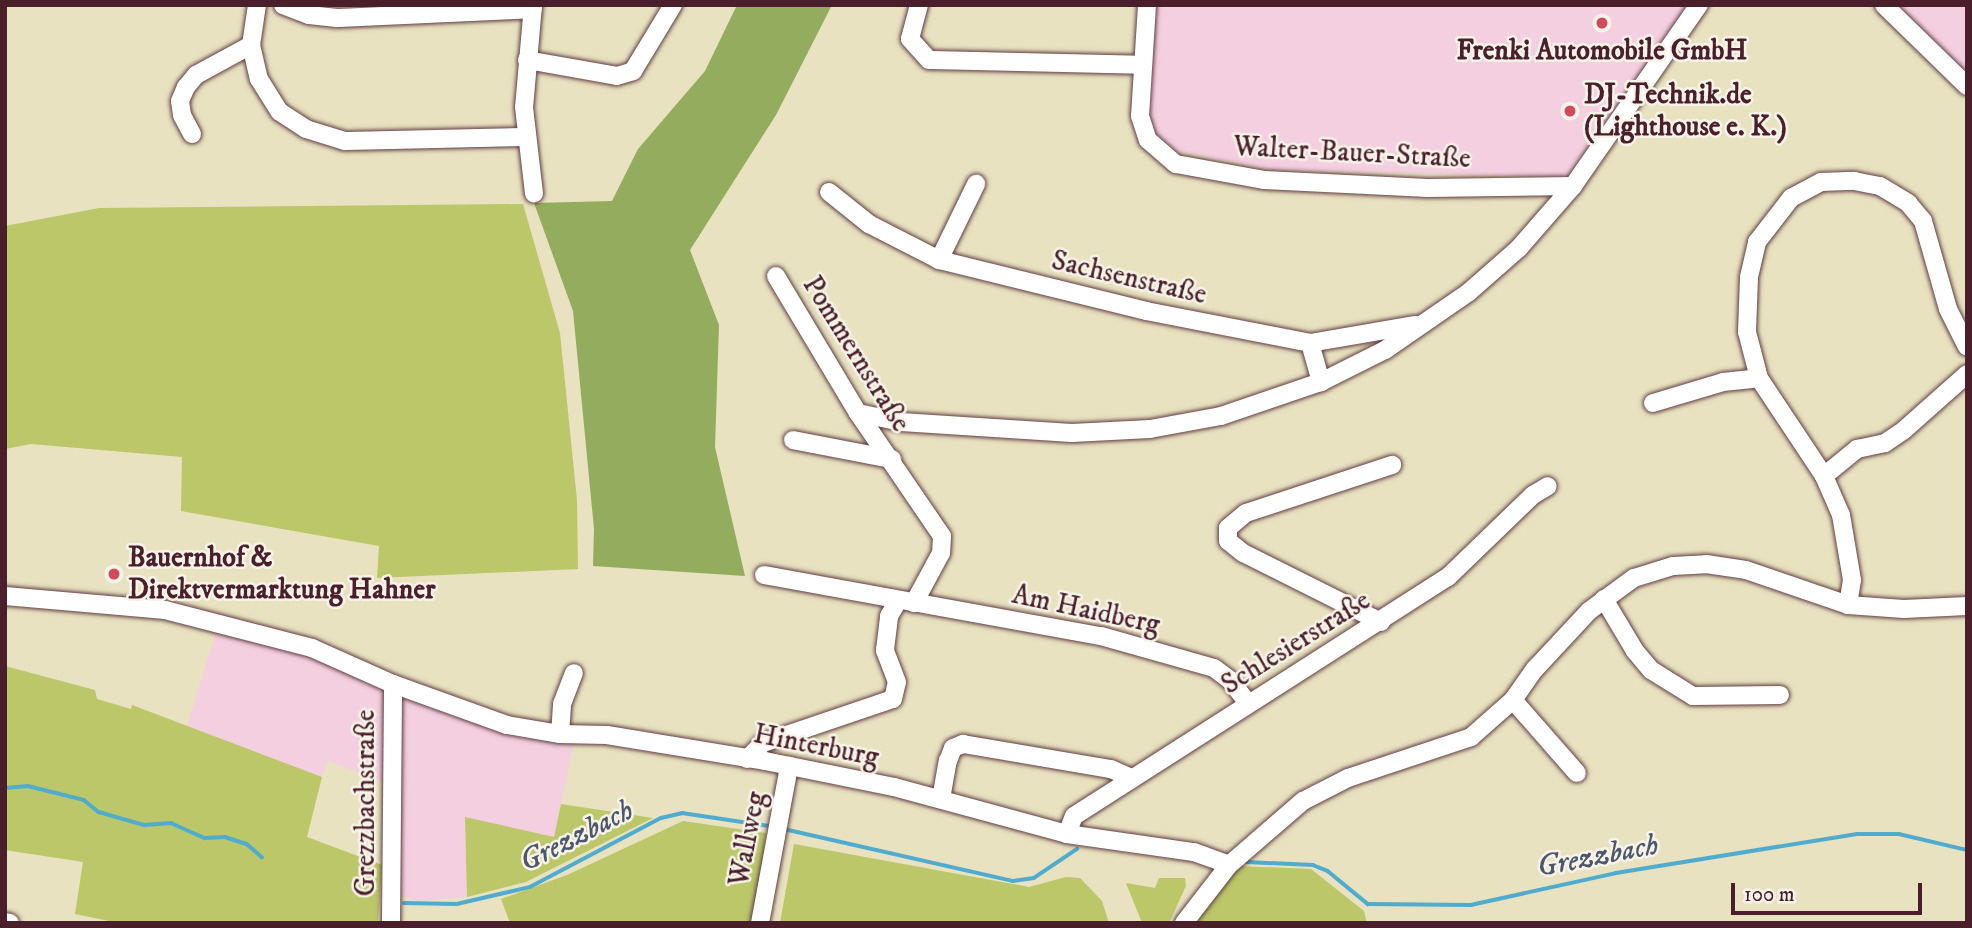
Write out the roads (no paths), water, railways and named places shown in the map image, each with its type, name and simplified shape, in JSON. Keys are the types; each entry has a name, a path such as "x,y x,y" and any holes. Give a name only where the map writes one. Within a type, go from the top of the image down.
{"street":[{"path":"257,5 251,45 259,79 273,104 287,119 317,134 345,141 525,137"},
{"path":"283,5 309,15 533,7 527,60 525,137 534,193"},
{"path":"527,60 590,74 617,76 633,71 673,5"},
{"path":"919,5 910,39 929,60 1142,65"},
{"name":"Walter-Bauer-Straße","path":"1147,5 1140,116 1148,141 1177,164 1264,180 1428,188 1573,186"},
{"path":"858,413 901,422 1072,433 1150,429 1221,416 1321,382 1385,350 1519,248 1573,186 1699,5"},
{"path":"1884,5 1967,86"},
{"path":"192,134 182,115 180,101 186,87 196,75 251,45"},
{"path":"1848,605 1850,552 1841,515 1824,476 1759,378 1747,332 1749,277 1757,242 1791,198 1821,182 1854,181 1880,186 1908,203 1923,221 1948,309 1967,347"},
{"path":"939,260 976,184"},
{"name":"Sachsenstraße","path":"830,192 869,225 939,260 1146,311 1310,343 1422,324"},
{"name":"Pommernstraße","path":"776,276 858,413 942,536 941,553 906,602"},
{"path":"1310,343 1321,382"},
{"path":"1824,476 1857,449 1885,443 1904,430 1967,374"},
{"path":"1653,403 1723,382 1759,378"},
{"path":"886,452 901,422"},
{"name":"Pommernstraße","path":"793,440 886,452"},
{"path":"1381,622 1243,553 1228,541 1228,528 1246,513 1392,464"},
{"name":"Schlesierstraße","path":"1068,834 1074,816 1448,577 1532,495 1548,486"},
{"path":"1184,923 1229,865 1303,801 1348,778 1471,737 1513,700 1535,669 1604,599 1634,578 1673,566 1706,564 1746,570 1848,605 1904,609 1967,606"},
{"name":"Am Haidberg","path":"764,575 1101,636 1214,668 1230,680 1248,703"},
{"name":"Hinterburg","path":"5,596 165,610 312,648 393,684 507,725 560,734 607,735 789,766 941,799 1068,834 1194,852 1229,865"},
{"path":"1604,599 1634,651 1651,670 1693,696 1780,695"},
{"path":"747,759 763,743 893,699 897,682 885,650 889,616 906,602"},
{"path":"560,734 562,704 574,673"},
{"name":"Grezzbachstraße","path":"391,923 393,684"},
{"path":"1513,700 1577,773"},
{"path":"941,799 953,748 963,744 1111,769 1131,778"},
{"name":"Wallweg","path":"760,923 789,766"}],"waterway":[{"name":"Grezzbach","path":"5,788 28,786 84,800 99,812 144,825 171,823 205,838 225,837 247,844 262,857"},
{"name":"Grezzbach","path":"404,903 457,904 530,887 661,818 682,813 769,826"},
{"name":"Grezzbach","path":"784,829 1013,881 1034,878 1077,849"},
{"name":"Grezzbach","path":"1247,862 1313,865 1328,871 1368,904 1471,905 1616,873 1857,834 1899,834 1967,850"}],"place":[{"name":"Frenki Automobile GmbH","path":"1602,23"},
{"name":"DJ-Technik.de (Lighthouse e. K.)","path":"1570,111"},
{"name":"Bauernhof & Direktvermarktung Hahner","path":"114,574"}]}
